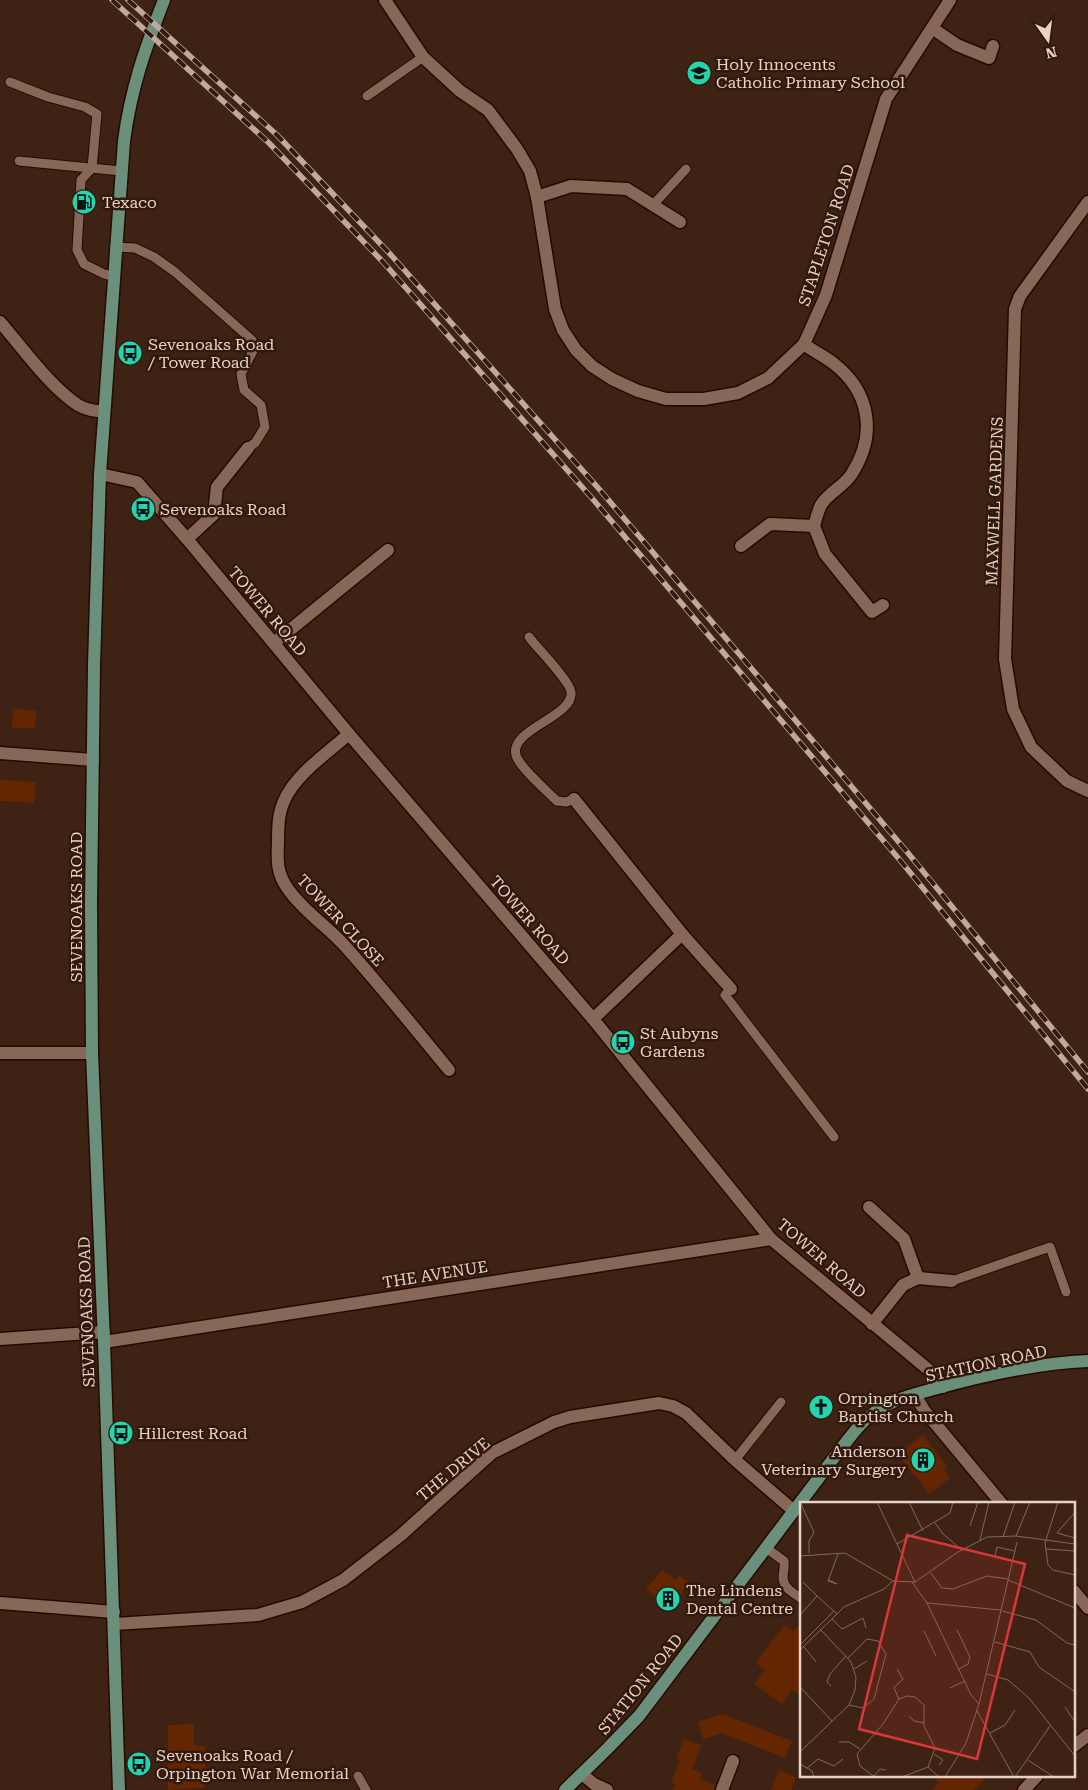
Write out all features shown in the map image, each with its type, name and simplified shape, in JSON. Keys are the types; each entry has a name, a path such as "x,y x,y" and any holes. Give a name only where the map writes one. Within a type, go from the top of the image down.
{"main road":[{"name":"SEVENOAKS ROAD","path":"119,1790 104,1337 92,1053 92,760 100,474 121,171 128,110 134,84 164,0"},
{"name":"STATION ROAD","path":"800,1502 865,1420 878,1409 888,1404 943,1387 1014,1371 1067,1363 1088,1362"},
{"name":"STATION ROAD","path":"565,1790 639,1716 800,1502"}],"street":[{"name":"STAPLETON ROAD","path":"385,0 423,57 460,91 488,110 517,149 530,171 537,197 555,309 562,330 576,350 592,366 612,379 638,391 666,399 713,398 738,393 768,378 804,344 826,296 886,100 950,0"},
{"path":"932,28 957,44 989,58 993,46"},
{"path":"537,197 571,186 627,189 680,222"},
{"name":"MAXWELL GARDENS","path":"1088,202 1020,296 1015,309 1006,659 1013,709 1031,747 1067,781 1088,791"},
{"path":"0,322 57,387 86,409 104,412"},
{"path":"804,344 834,364 856,388 865,409 867,430 864,453 850,477 822,503 814,526 824,554 872,612 883,605"},
{"path":"187,539 214,514 217,487 248,448"},
{"name":"TOWER ROAD","path":"100,474 137,482 187,539 349,734 593,1019 772,1239 930,1371 943,1387"},
{"path":"741,546 770,524 814,526"},
{"path":"274,644 388,550"},
{"name":"TOWER CLOSE","path":"349,734 299,778 291,787 283,802 279,825 278,870 283,882 298,902 344,945 449,1070"},
{"path":"0,753 92,760"},
{"path":"574,799 682,934 731,989"},
{"path":"593,1019 682,934"},
{"path":"0,1053 92,1053"},
{"path":"869,1207 904,1239 918,1278"},
{"name":"THE AVENUE","path":"0,1339 104,1337 772,1239"},
{"path":"872,1324 903,1286 918,1278 952,1281"},
{"path":"915,1395 924,1410 1000,1502"},
{"name":"THE DRIVE","path":"114,1618 258,1615 302,1602 344,1580 402,1535 492,1453 554,1422 570,1417 659,1403 674,1406 686,1414 735,1460 794,1510"},
{"path":"1076,1594 1088,1608"},
{"path":"0,1604 114,1618"},
{"path":"1076,1744 1088,1735"},
{"path":"722,1790 733,1761"},
{"path":"582,1774 594,1784 607,1790"},
{"path":"1024,1790 1035,1778"}],"lane":[{"path":"367,96 423,57"},
{"path":"10,82 48,98 85,107 96,114 92,168 81,180 77,250 84,264 104,274 113,276"},
{"path":"19,161 121,171"},
{"path":"653,205 686,169"},
{"path":"115,246 135,248 154,257 175,272 252,340 254,351 240,374 244,390 261,405 265,427 255,443 248,448"},
{"path":"529,637 569,686 571,698 569,704 518,743 515,749 516,755 520,763 557,801 562,803 574,799"},
{"path":"731,989 725,995 834,1137"},
{"path":"952,1281 1050,1246 1066,1292"},
{"path":"735,1460 781,1402"},
{"path":"766,1548 784,1561 783,1578 787,1588 800,1598"},
{"path":"358,1776 366,1790"}],"building":[{"path":"13,709 36,711 35,729 12,727"},
{"path":"0,780 36,782 34,803 0,801"},
{"name":"Anderson Veterinary Surgery","path":"923,1435 947,1467 944,1470 950,1478 929,1494 898,1454"},
{"name":"The Lindens Dental Centre","path":"662,1570 675,1580 679,1575 690,1583 669,1608 646,1589"},
{"path":"800,1623 800,1695 792,1690 782,1704 754,1684 765,1670 756,1663 784,1625 794,1632"},
{"path":"723,1714 792,1741 785,1758 722,1733 703,1739 698,1722"},
{"path":"194,1724 194,1746 205,1746 205,1788 168,1790 168,1725"},
{"path":"684,1739 701,1745 692,1769 702,1773 700,1779 715,1785 714,1790 673,1790 675,1784 671,1783 680,1760 676,1759"},
{"path":"779,1770 796,1777 791,1790 771,1790"},
{"path":"933,1778 986,1778 974,1790 932,1790 939,1783"}],"railway":[{"path":"112,0 269,143 383,262 591,497 899,859 1088,1089"},
{"path":"128,0 277,135 391,255 600,490 908,853 1088,1072"}],"place":[{"name":"Holy Innocents Catholic Primary School","path":"699,73"},
{"name":"Texaco","path":"84,202"},
{"name":"Sevenoaks Road / Tower Road","path":"130,353"},
{"name":"Sevenoaks Road","path":"143,509"},
{"name":"St Aubyns Gardens","path":"623,1042"},
{"name":"Orpington Baptist Church","path":"821,1407"},
{"name":"Hillcrest Road","path":"121,1433"},
{"name":"Anderson Veterinary Surgery","path":"923,1460"},
{"name":"The Lindens Dental Centre","path":"668,1599"},
{"name":"Sevenoaks Road / Orpington War Memorial","path":"139,1764"}]}
